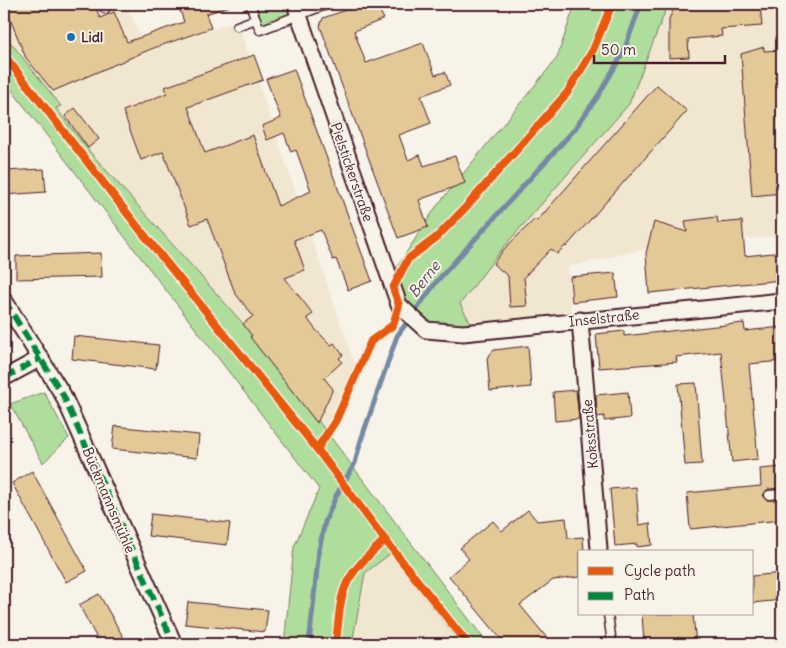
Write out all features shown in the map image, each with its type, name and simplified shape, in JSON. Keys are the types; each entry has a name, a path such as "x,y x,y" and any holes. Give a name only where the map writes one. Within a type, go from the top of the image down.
{"street":[{"name":"Pielstickerstraße","path":"297,9 399,305 426,330"},
{"name":"Bückmannsmühle","path":"4,300 63,395 174,644"},
{"name":"Inselstraße","path":"426,330 463,333 782,301"},
{"name":"Koksstraße","path":"580,320 599,550"},
{"path":"4,378 41,358"}],"lane":[{"path":"250,4 260,30 297,9 328,4"},
{"path":"237,26 256,19"},
{"path":"768,495 782,494"},
{"path":"608,616 612,644"}],"shaded area":[{"path":"4,4 126,4 147,51 237,21 355,365 324,431 249,330 90,152 56,108 61,105 4,34"},
{"path":"668,4 782,4 782,236 648,248 568,267 572,319 474,329 460,304 502,249 657,28"},
{"path":"390,554 461,644 352,644 365,573"}],"green space":[{"path":"254,4 290,4 293,14 262,25"},
{"path":"575,4 668,4 629,104 502,249 460,304 474,329 428,328 402,305 403,290 391,276 436,207 557,58"},
{"path":"4,34 61,106 56,108 90,152 249,330 488,644 461,644 390,554 365,573 352,644 284,644 294,547 319,489 4,80"},
{"path":"44,392 69,438 43,463 10,404"}],"building":[{"name":"Lidl","path":"4,4 94,4 100,18 114,12 127,42 184,22 178,4 230,4 230,6 206,14 211,28 151,49 53,91 26,58"},
{"path":"363,4 376,4 384,19 354,31 366,63 423,43 435,75 445,72 450,85 421,96 431,123 399,135 408,160 420,155 424,166 455,156 465,183 419,200 428,227 398,238 320,26 323,18"},
{"path":"676,4 760,4 762,26 721,29 722,36 688,39 689,57 669,58 669,19"},
{"path":"764,47 764,51 782,50 782,193 752,196 741,54"},
{"path":"254,55 263,80 188,107 205,153 253,135 278,206 311,191 296,150 291,152 284,133 267,140 262,126 281,118 266,79 294,69 372,281 348,290 336,259 333,260 321,230 294,240 305,270 285,278 313,314 307,318 316,330 331,345 334,343 343,355 339,358 342,362 324,378 333,389 317,423 250,337 252,336 243,324 253,316 235,293 207,219 191,225 163,152 141,160 123,111 167,93 165,87"},
{"path":"657,85 687,111 566,247 557,254 551,249 524,277 527,306 510,307 508,276 493,264 504,249 535,219 537,221"},
{"path":"75,108 99,139 88,148 65,116"},
{"path":"44,169 46,192 4,195 4,171"},
{"path":"717,217 718,223 742,221 745,256 782,252 782,280 649,293 646,253 654,222 687,232 685,221"},
{"path":"101,253 102,277 16,279 16,256"},
{"path":"615,273 618,297 572,302 570,277"},
{"path":"744,323 745,331 782,327 782,361 749,364 758,459 732,462 721,352 676,357 677,362 599,368 596,334 624,331 624,336"},
{"path":"74,336 159,345 156,369 72,359"},
{"path":"528,346 531,387 490,391 487,358 494,350"},
{"path":"696,383 702,464 685,465 678,384"},
{"path":"576,390 579,419 555,421 553,392"},
{"path":"628,392 630,418 604,421 604,416 597,417 596,395"},
{"path":"115,426 199,435 197,458 112,449"},
{"path":"782,467 782,488 768,489 763,495 767,500 782,500 782,520 690,529 687,493 761,486 760,469"},
{"path":"32,471 87,571 66,582 12,483"},
{"path":"636,487 639,525 650,523 652,545 637,547 637,544 615,546 610,489"},
{"path":"528,510 537,521 566,518 568,538 583,537 584,550 578,550 578,577 553,580 520,605 552,644 505,644 449,576 469,559 460,548 493,521 502,531"},
{"path":"151,514 230,523 227,545 148,536"},
{"path":"782,573 782,600 754,603 754,576"},
{"path":"99,594 127,644 100,644 79,605"},
{"path":"188,602 268,610 265,632 185,624"},
{"path":"642,616 693,616 696,644 644,644"}],"waterway":[{"name":"Berne","path":"309,644 319,550 325,522 336,496 355,463 361,440 397,336 437,281 574,130 598,96 623,53 641,4"}],"marked path":[{"path":"4,300 63,395 174,644"},
{"path":"4,378 41,358"}],"cycle path":[{"path":"317,449 336,420 371,341 393,325 399,305 393,288 408,259 437,237 466,207 567,93 593,50 612,4"},
{"path":"4,55 141,231 317,449 385,540 468,644"},
{"path":"336,644 342,596 346,585 359,565 385,540"}],"place":[{"name":"Lidl","path":"71,37"}]}
